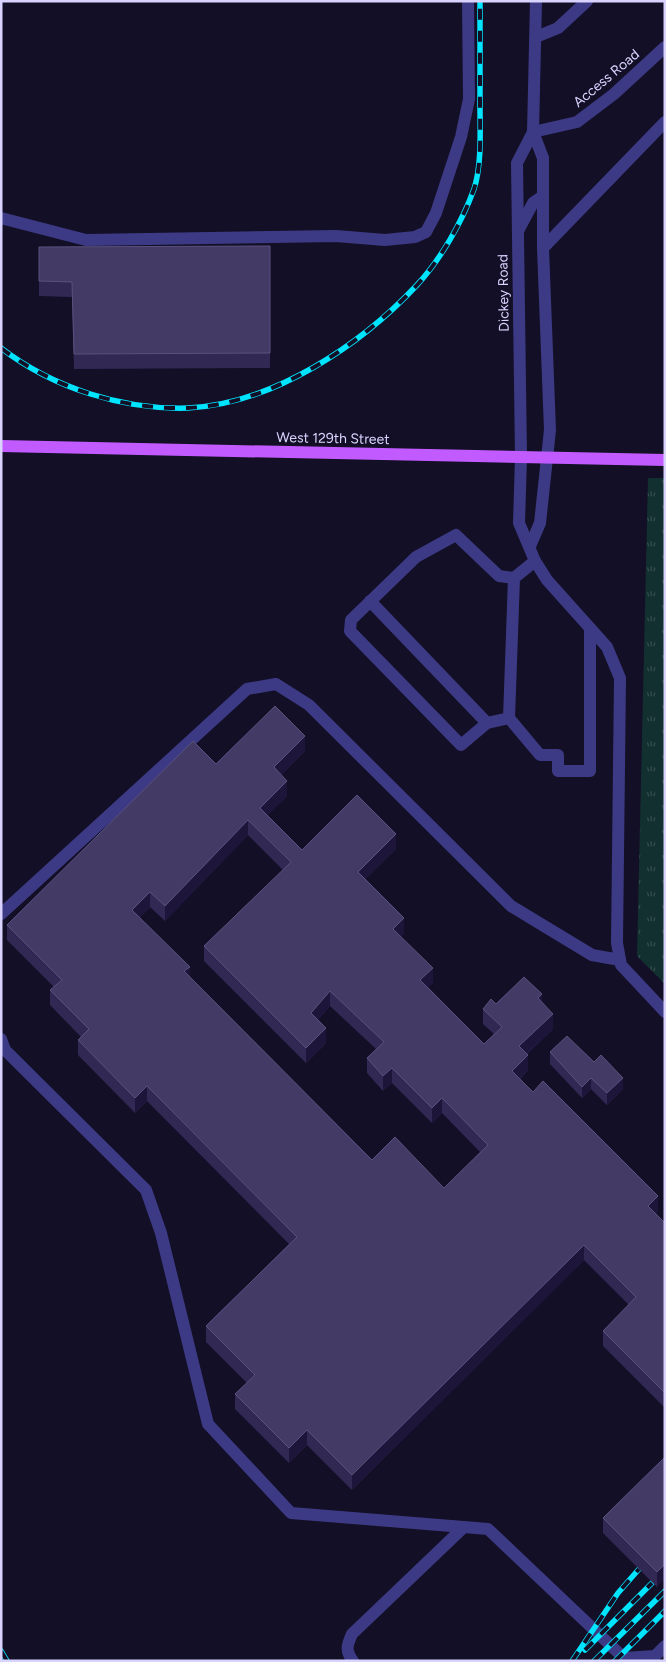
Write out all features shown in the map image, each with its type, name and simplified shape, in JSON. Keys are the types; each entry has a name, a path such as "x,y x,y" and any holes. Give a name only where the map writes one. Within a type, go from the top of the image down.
{"main road":[{"name":"West 129th Street","path":"1,446 665,460"}],"street":[{"path":"1,218 41,230 86,240 336,236 385,240 415,237 426,232 436,213 461,137 469,99 468,1"},
{"name":"Dickey Road","path":"530,546 540,522 550,430 543,248 543,158 533,132 536,1"},
{"path":"536,37 558,28 587,1"},
{"name":"Access Road","path":"533,132 577,122 614,94 665,48"},
{"path":"543,248 665,122"},
{"name":"Dickey Road","path":"533,132 516,163 521,457 519,523 535,561 547,580 607,647 620,678 617,943 620,960"},
{"path":"517,233 533,203 543,196"},
{"path":"509,718 487,723 461,745 350,631 350,620 416,557 456,535 499,576 514,578 535,561"},
{"path":"514,578 509,718 540,755 558,756 558,771 590,771 590,628"},
{"path":"370,601 487,723"},
{"path":"1,914 247,689 276,684 309,705 511,906 592,954 620,960 621,965 636,983 665,1012"},
{"path":"1,1039 5,1050 146,1190 161,1233 208,1424 291,1512 488,1529 624,1658 653,1659 665,1646"},
{"path":"353,1661 348,1655 347,1645 352,1634 464,1527"}],"green space":[{"path":"648,478 665,478 665,984 637,956"}],"building":[{"path":"270,246 270,353 74,354 72,282 39,281 39,247"},
{"path":"275,706 305,736 274,767 287,781 260,808 302,850 357,795 396,834 358,872 404,918 393,929 433,968 420,980 484,1044 502,1027 483,1009 491,999 496,1004 524,977 542,994 538,998 553,1014 519,1046 528,1055 512,1071 533,1092 543,1081 658,1196 648,1206 665,1223 665,1393 603,1331 636,1297 584,1245 352,1475 307,1430 289,1448 235,1394 255,1375 206,1326 297,1237 147,1086 135,1098 78,1040 89,1029 50,990 62,980 7,925 193,741 216,764","holes":["248,820 291,862 204,946 306,1048 326,1028 311,1013 330,991 384,1042 367,1058 383,1076 392,1068 432,1108 442,1098 488,1145 444,1188 395,1137 372,1160 184,971 190,967 132,910 150,892 165,906"]},
{"path":"567,1036 594,1062 601,1055 623,1078 607,1093 591,1078 582,1087 550,1052"},
{"path":"665,1457 665,1564 657,1572 603,1518"}],"railway":[{"path":"1,348 43,375 90,394 139,405 163,408 188,408 220,404 252,396 283,383 313,368 370,329 395,307 426,275 450,240 474,189 477,180 480,136 480,1"},
{"path":"572,1661 618,1593 639,1569"},
{"path":"585,1650 652,1583"},
{"path":"594,1661 665,1591"},
{"path":"615,1661 665,1611"},
{"path":"1,1651 7,1661"}]}
